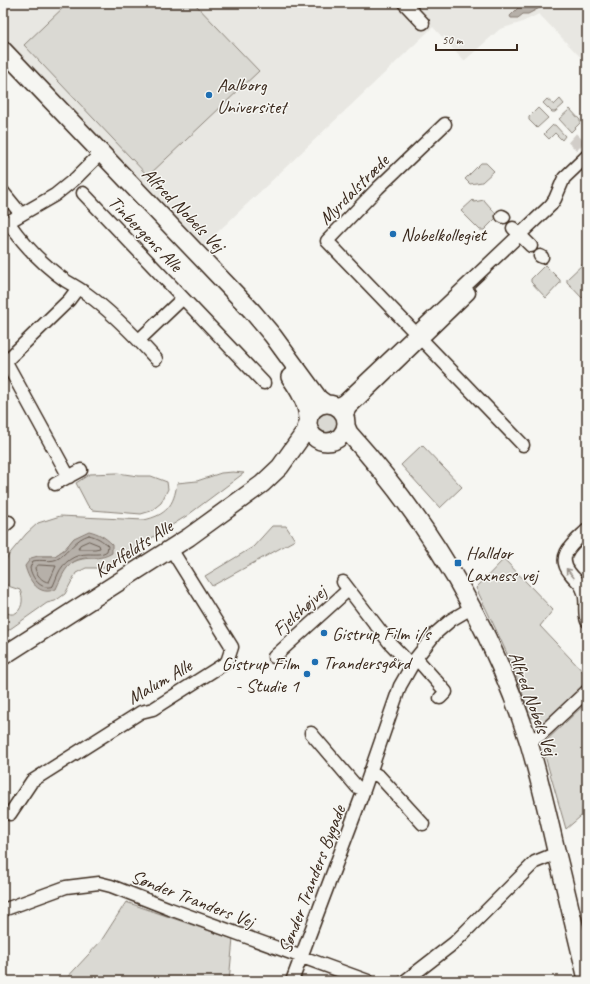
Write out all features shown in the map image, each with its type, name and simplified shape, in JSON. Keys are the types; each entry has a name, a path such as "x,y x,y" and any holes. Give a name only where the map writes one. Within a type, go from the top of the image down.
{"street":[{"path":"404,3 423,23"},
{"name":"Alfred Nobels Vej","path":"3,50 252,325 277,357 298,388 307,408 308,422"},
{"name":"Alfred Nobels Vej","path":"3,63 252,311 273,336 315,394 338,413 349,433 403,497 448,565 473,607 500,663 528,742 557,853 582,931 587,979"},
{"name":"Myrdalstræde","path":"445,124 378,188 327,241 524,445"},
{"path":"338,413 341,436 327,442 317,440 312,436 309,431 308,422 314,408 338,413 350,408 418,336 522,237 551,205 564,178 586,153"},
{"path":"98,156 76,178 55,195 5,223 22,242 55,273 87,294 117,318 156,359"},
{"path":"522,237 556,210 569,183 587,166"},
{"path":"3,192 21,214"},
{"name":"Tinbergens Alle","path":"83,193 264,383"},
{"path":"69,477 4,363 69,300 78,288"},
{"name":"Tinbergens Alle","path":"139,340 183,298"},
{"name":"Karlfeldts Alle","path":"3,656 171,549 262,484 280,467 305,432 308,422"},
{"name":"Alfred Nobels Vej","path":"327,442 379,468"},
{"name":"Karlfeldts Alle","path":"280,467 314,446 327,442"},
{"path":"55,484 81,470"},
{"path":"587,530 567,551 564,562 565,566 584,592 585,614 587,620"},
{"name":"Malum Alle","path":"10,814 32,780 141,712 153,709 227,662 232,647 171,549"},
{"name":"Fjelshøjvej","path":"274,657 345,586 389,642 414,661"},
{"name":"Sønder Tranders Bygade","path":"292,981 364,790 400,686 414,661 436,633 451,620 473,607"},
{"path":"414,661 446,692 440,698"},
{"path":"528,742 540,735 587,691"},
{"name":"Sønder Tranders Bygade","path":"311,733 357,787 364,790"},
{"path":"370,771 380,777 423,824"},
{"path":"406,981 454,943 535,862 557,853"},
{"name":"Sønder Tranders Vej","path":"3,910 66,887 100,883 368,981"}],"shaded area":[{"name":"Aalborg Universitet","path":"3,3 587,3 587,64 539,14 520,23 500,29 464,61 433,27 203,246 3,38"},
{"path":"68,3 194,3 259,71 148,176 24,45"},
{"path":"547,99 554,105 560,99 564,104 555,112 552,112 543,103"},
{"path":"538,108 548,118 537,128 529,120 529,117"},
{"path":"570,109 580,120 580,123 571,132 559,119"},
{"path":"553,125 555,125 565,136 562,140 555,133 549,139 544,134"},
{"path":"481,163 486,163 494,171 482,182 470,184 465,179"},
{"path":"473,200 474,202 484,200 498,216 484,230 480,230 461,211"},
{"path":"584,263 587,266 587,293 582,298 567,282 567,279"},
{"path":"545,265 560,280 560,283 546,298 531,282 531,279"},
{"path":"327,412 335,415 338,423 335,431 327,434 319,431 316,423 319,415"},
{"path":"422,445 462,487 440,508 401,465"},
{"path":"117,473 151,476 167,482 168,489 161,503 151,511 141,514 92,510 88,506 76,483 90,474"},
{"path":"221,473 244,473 188,515 106,568 86,568 76,573 65,594 55,601 47,603 3,634 3,610 12,614 16,613 21,606 22,596 20,590 8,586 3,579 3,564 26,534 38,523 60,516 144,520 152,518 168,508 174,498 177,483 197,481","holes":["74,538 96,558 83,559 72,563 64,570 59,582 38,556 55,556 65,549"]},
{"path":"272,526 286,526 295,540 212,586 205,576 253,547"},
{"path":"504,559 553,610 540,626 587,676 587,687 541,731 536,717 530,718 513,668 476,588"},
{"path":"587,702 587,811 566,829 543,749 550,748 546,741"},
{"path":"126,902 233,939 229,981 64,981 101,941"}],"water":[{"path":"515,3 549,3 528,14 523,14 518,18 511,18 510,16 519,7"},
{"path":"89,531 107,539 112,544 112,553 103,557 81,559 71,564 61,578 56,589 45,591 40,589 32,582 25,566 31,558 38,556 55,556 65,549 74,538"}],"tunnel":[{"path":"572,138 583,148"}],"place":[{"name":"Aalborg Universitet","path":"209,95"},
{"name":"Nobelkollegiet","path":"393,234"},
{"name":"Halldor Laxness vej","path":"458,563"},
{"name":"Gistrup Film i/s","path":"324,633"},
{"name":"Trandersgård","path":"315,662"},
{"name":"Gistrup Film - Studie 1","path":"307,674"}]}
